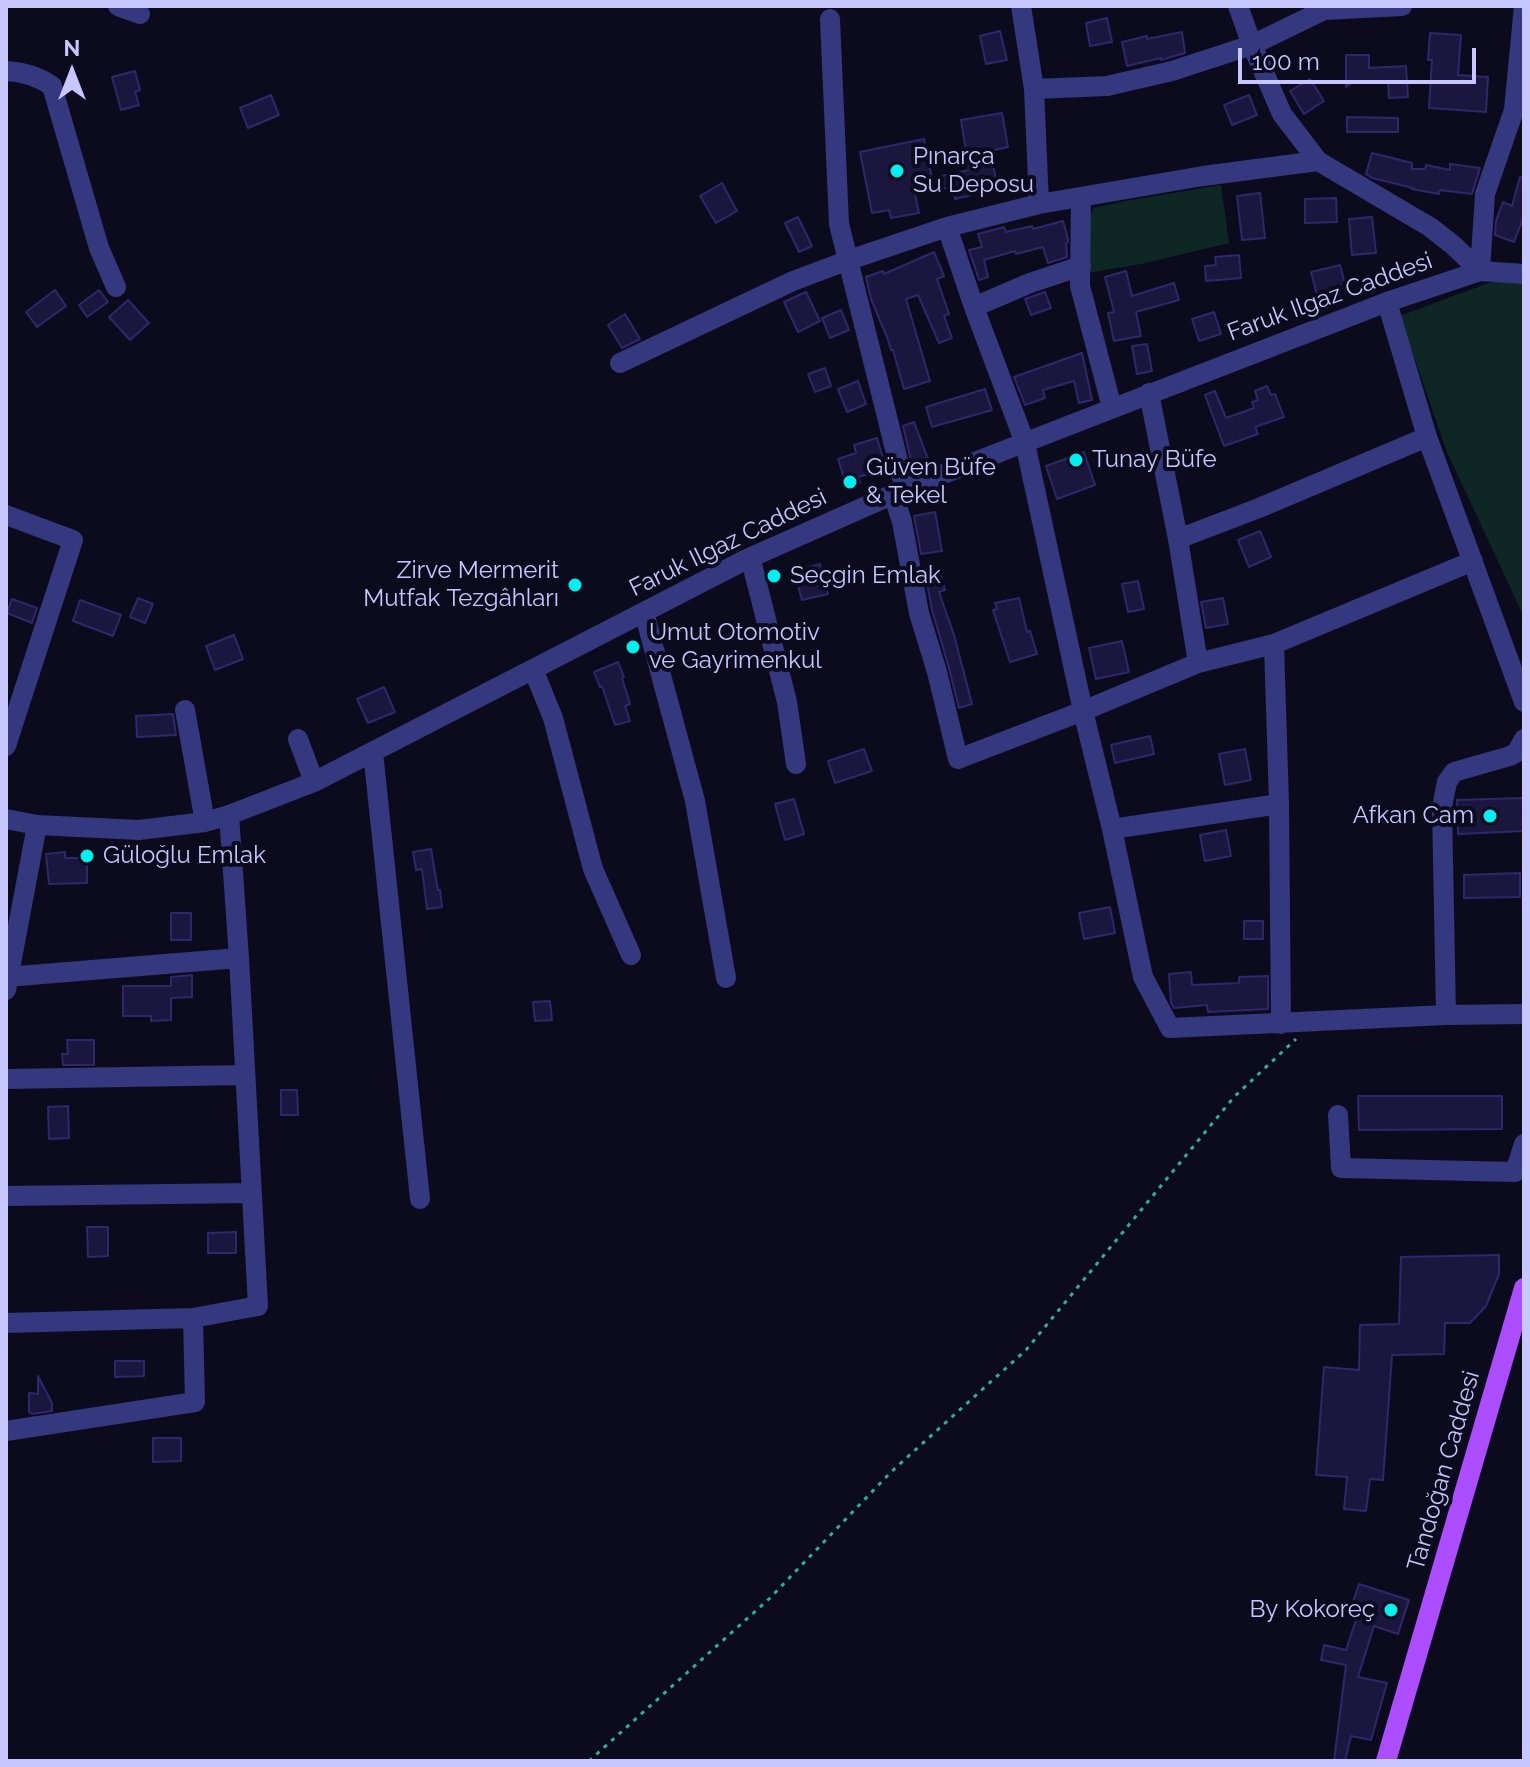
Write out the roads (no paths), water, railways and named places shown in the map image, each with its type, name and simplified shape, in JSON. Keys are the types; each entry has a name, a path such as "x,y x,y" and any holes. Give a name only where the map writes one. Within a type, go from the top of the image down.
{"main road":[{"name":"Tandoğan Caddesi","path":"1386,1761 1524,1288"}],"street":[{"path":"118,6 140,14"},
{"path":"1021,6 1034,89 1039,204"},
{"path":"1238,6 1282,114 1318,161 1430,227 1480,271"},
{"path":"1034,89 1107,86 1172,71 1252,45 1324,10 1402,6"},
{"path":"1480,271 1485,194 1519,110 1524,6"},
{"path":"830,19 839,224 899,491 919,613 958,759 1198,663 1274,644 1473,561"},
{"path":"6,71 41,78 52,86 99,248 116,287"},
{"path":"620,363 793,281 947,227 1039,204 1203,176 1318,161"},
{"path":"1081,197 1080,286 1112,408"},
{"path":"947,227 1025,443 1143,977 1170,1028 1524,1014"},
{"path":"974,307 1081,266"},
{"name":"Faruk Ilgaz Caddesi","path":"6,819 37,825 139,830 205,822 229,815 314,782 747,559 899,491 1387,302 1480,271 1524,274"},
{"path":"1387,302 1427,437 1524,702"},
{"path":"1149,393 1178,539 1198,663"},
{"path":"1178,539 1427,437"},
{"path":"6,515 73,540 6,746"},
{"path":"747,559 753,568 787,702 796,764"},
{"path":"644,612 695,801 726,978"},
{"path":"1274,644 1281,1024"},
{"path":"533,669 553,718 593,869 631,955"},
{"path":"185,710 205,822"},
{"path":"298,739 314,782"},
{"path":"1446,1015 1442,807 1447,782 1454,772 1510,756 1517,752 1524,739"},
{"path":"373,752 420,1199"},
{"path":"1112,829 1279,804"},
{"path":"6,1323 193,1318 258,1306 229,815"},
{"path":"37,825 7,981 239,958"},
{"path":"6,1079 245,1075"},
{"path":"1338,1115 1341,1168 1520,1173 1524,1144"},
{"path":"6,1196 251,1193"},
{"path":"6,1431 195,1402 193,1318"}],"place":[{"name":"Pınarça Su Deposu","path":"897,171"},
{"name":"Tunay Büfe","path":"1076,460"},
{"name":"Güven Büfe & Tekel","path":"850,482"},
{"name":"Seçgin Emlak","path":"774,576"},
{"name":"Zirve Mermerit Mutfak Tezgâhları","path":"575,585"},
{"name":"Umut Otomotiv ve Gayrimenkul","path":"633,647"},
{"name":"Afkan Cam","path":"1490,816"},
{"name":"Güloğlu Emlak","path":"87,856"},
{"name":"By Kokoreç","path":"1391,1610"}]}
